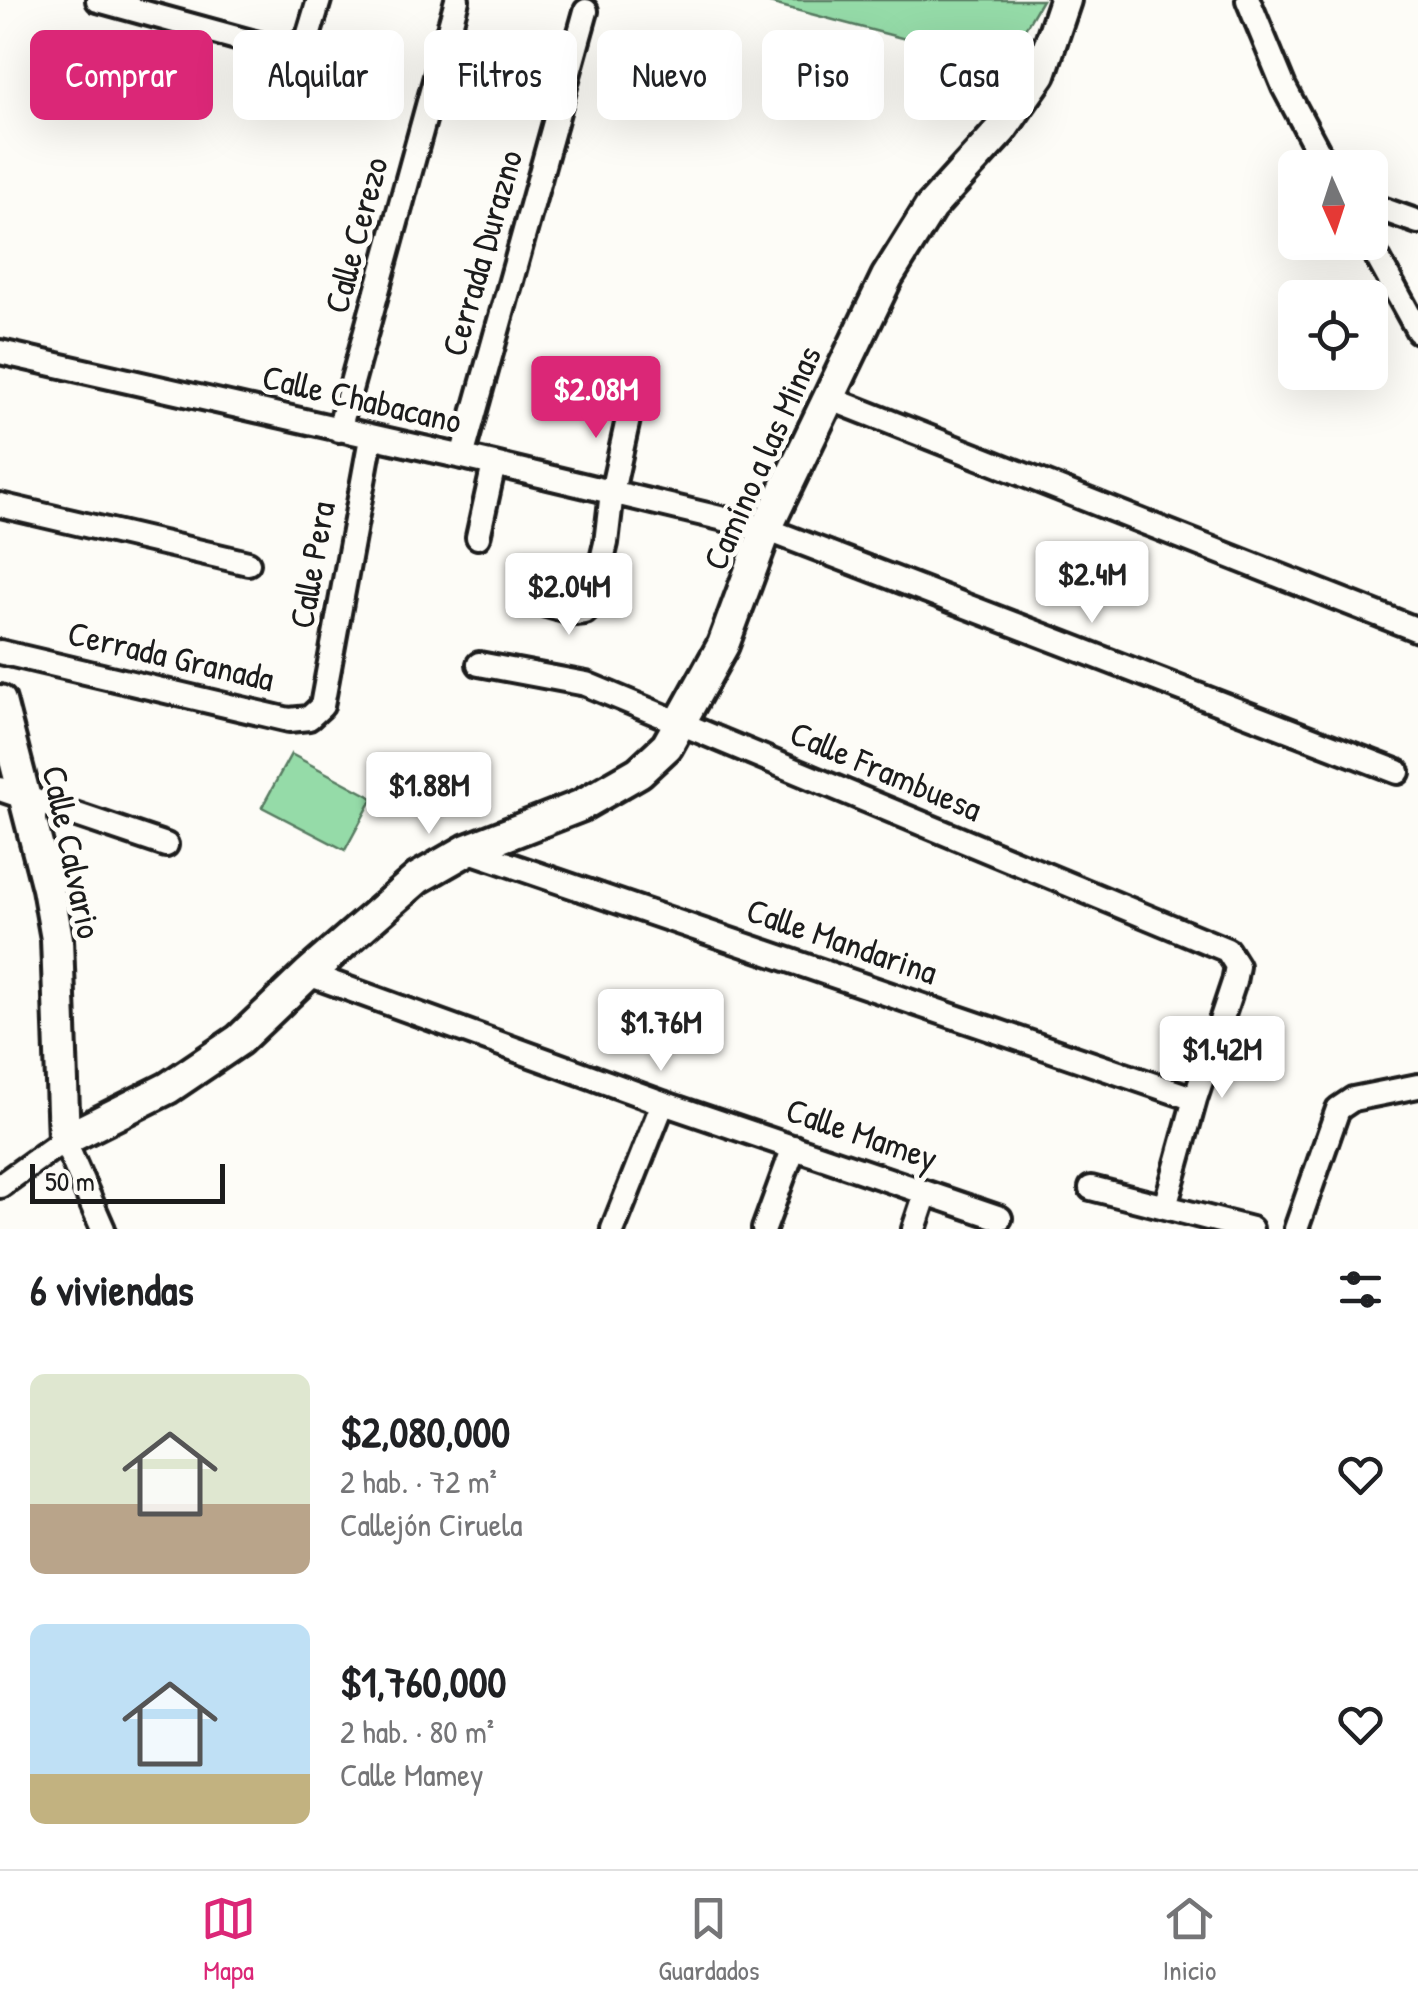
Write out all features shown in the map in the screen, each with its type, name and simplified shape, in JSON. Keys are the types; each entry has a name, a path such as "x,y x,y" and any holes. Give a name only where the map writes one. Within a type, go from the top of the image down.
{"street":[{"path":"98,0 280,50 308,40 318,0"},
{"name":"Calle Cerezo","path":"339,430 457,0"},
{"name":"Camino a las Minas","path":"64,1140 168,1088 239,1040 418,878 466,850 580,806 639,772 667,746 723,645 766,529 887,277 930,208 1001,130 1040,74 1065,0"},
{"path":"1248,0 1284,86 1317,150"},
{"name":"Cerrada Durazno","path":"462,457 586,10"},
{"path":"1388,211 1418,222"},
{"path":"1380,260 1418,331"},
{"name":"Calle Chabacano","path":"0,352 766,529 1398,772"},
{"path":"829,398 1418,630"},
{"path":"534,601 576,612 585,612 590,606 606,543 612,492 632,401"},
{"name":"Calle Pera","path":"322,706 371,438"},
{"path":"478,536 494,464"},
{"path":"0,505 248,563"},
{"name":"Cerrada Granada","path":"0,652 288,720 309,718 322,706"},
{"name":"Calle Frambuesa","path":"479,664 586,684 1227,950 1237,966 1234,982 1195,1099"},
{"name":"Calle Calvario","path":"0,701 12,792 48,888 57,939 64,1140"},
{"path":"12,792 166,844"},
{"name":"Calle Mandarina","path":"466,850 1195,1099"},
{"name":"Calle Mamey","path":"308,974 663,1103 1000,1218"},
{"path":"1296,1229 1338,1110 1353,1099 1418,1086"},
{"path":"1165,1207 1195,1099"},
{"path":"613,1229 663,1103"},
{"path":"0,1186 64,1140 103,1229"},
{"path":"764,1229 794,1148"},
{"path":"1090,1188 1251,1229"},
{"path":"914,1229 926,1193"}],"green space":[{"path":"758,0 1042,0 1024,30 904,30 904,39 884,33 884,30"},
{"path":"291,754 373,798 345,850 262,807"}]}
